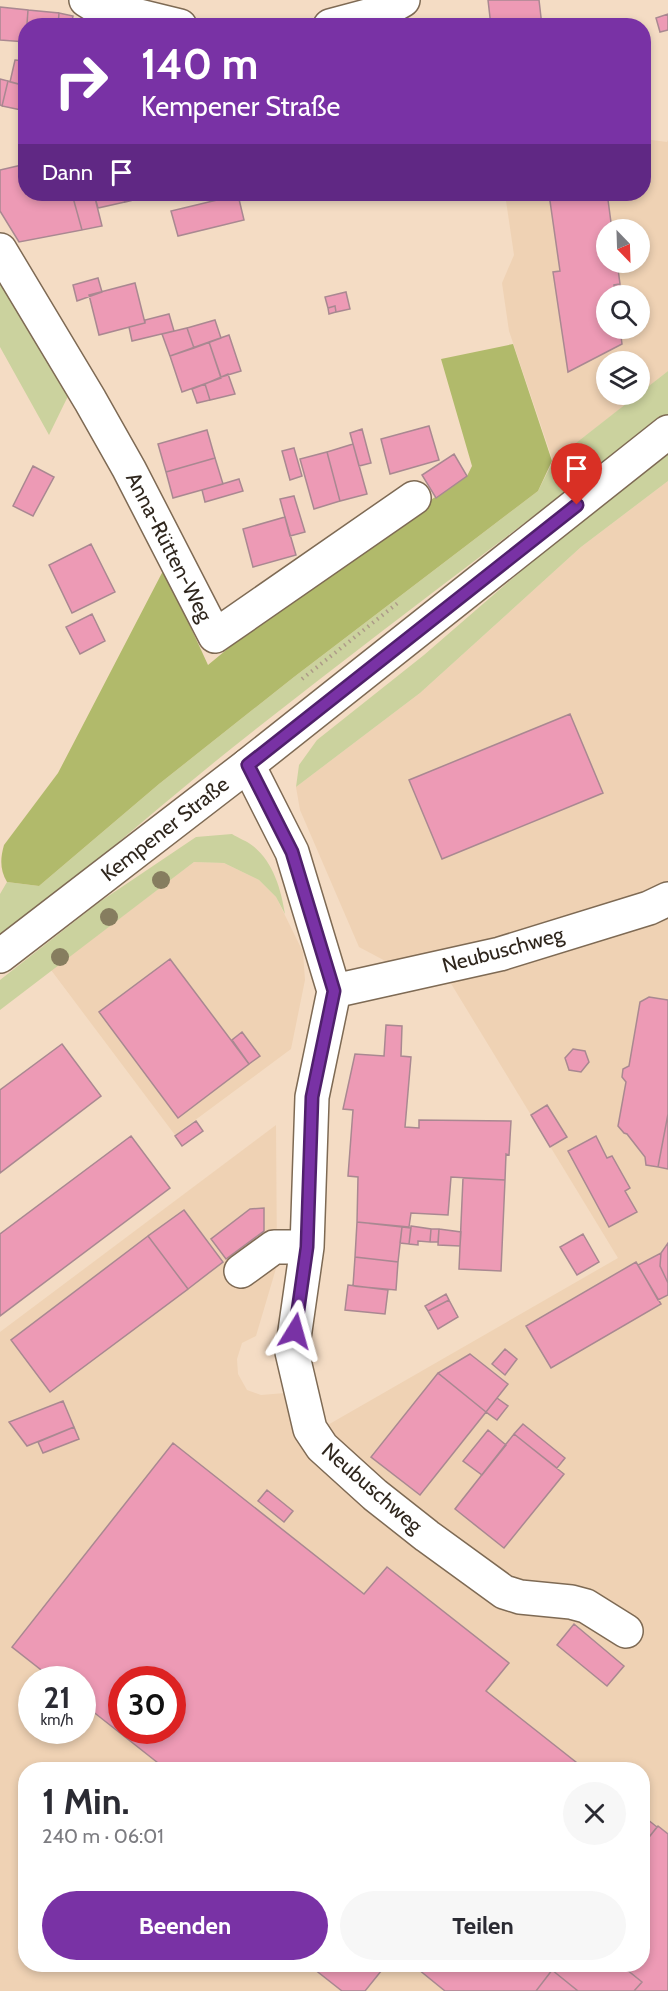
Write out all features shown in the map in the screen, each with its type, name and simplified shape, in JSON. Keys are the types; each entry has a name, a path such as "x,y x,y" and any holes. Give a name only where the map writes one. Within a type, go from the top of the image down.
{"street":[{"path":"86,0 94,5 147,18"},
{"path":"360,18 382,12 403,0"},
{"name":"Anna-Rütten-Weg","path":"0,250 129,469 215,636 414,498"},
{"name":"Kempener Straße","path":"0,956 248,765 668,432"},
{"name":"Neubuschweg","path":"248,765 292,852 334,991 312,1097 307,1247 292,1352 308,1423 313,1435 332,1457 375,1495 504,1592 520,1598 572,1602 586,1606 626,1631"},
{"name":"Neubuschweg","path":"334,991 500,954 649,908 668,899"},
{"path":"241,1271 274,1247 307,1247"}],"shaded area":[{"path":"651,140 667,142 668,140 668,371 650,385 650,351 596,351 596,405 625,405 553,461 509,331 502,283 514,255 506,201 651,201"},
{"path":"668,481 668,883 646,893 507,941 391,964 359,947 300,810 296,787 420,693 581,547"},
{"path":"194,862 224,863 259,880 276,897 303,952 305,980 291,1049 175,1135 51,970"},
{"path":"668,912 668,1991 0,1991 0,1332 276,1125 277,1265 256,1336 242,1343 237,1359 238,1374 247,1390 261,1395 285,1393 285,1402 295,1435 415,1511 325,1432 326,1426 618,1258 447,977"}],"green space":[{"path":"0,269 71,390 49,435 0,347"},
{"path":"513,344 552,461 538,491 294,677 159,784 39,886 7,882 1,864 4,845 58,773 164,569 208,665 259,623 396,523 467,476 472,466 441,359"},
{"path":"668,371 668,414 286,705 0,939 0,894 7,882 39,886 159,784 294,677 538,491 553,461 625,405 650,405 650,385"},
{"path":"668,451 668,481 581,547 420,693 296,787 299,765 317,740 424,655 573,526"},
{"path":"232,834 253,846 266,860 278,886 285,914 276,897 259,880 224,863 194,862 0,1010 0,980 98,903 196,837"}],"building":[{"path":"488,0 539,0 541,18 490,18"},
{"path":"0,7 28,10 27,18 18,18 18,41 0,40"},
{"path":"28,10 59,13 59,18 27,18"},
{"path":"59,13 73,16 73,18 59,18"},
{"path":"668,14 668,30 660,32 656,18"},
{"path":"15,60 18,60 18,84 10,82"},
{"path":"0,79 8,81 2,106 0,105"},
{"path":"8,81 18,84 18,109 2,106"},
{"path":"18,166 18,201 74,201 82,230 19,242 0,211 0,170"},
{"path":"74,201 96,201 102,226 82,230"},
{"path":"96,201 125,202 98,208"},
{"path":"213,201 239,201 244,220 178,236 171,211"},
{"path":"550,201 608,201 611,219 596,219 596,273 618,273 620,284 596,285 596,339 621,339 622,344 608,351 596,351 596,357 568,372 553,272 560,271"},
{"path":"98,278 102,292 77,301 73,285"},
{"path":"135,283 145,323 99,335 89,295"},
{"path":"346,292 350,309 336,312 335,306 328,308 325,297"},
{"path":"335,306 336,312 329,314 328,308"},
{"path":"169,314 174,331 132,341 129,327"},
{"path":"215,320 221,338 194,348 187,328"},
{"path":"187,328 194,348 170,356 162,334"},
{"path":"229,335 241,371 221,377 209,342"},
{"path":"209,342 221,378 182,392 170,356"},
{"path":"228,374 235,394 210,400 205,384"},
{"path":"205,384 210,400 197,403 192,389"},
{"path":"429,426 439,460 390,474 381,439"},
{"path":"362,429 371,463 359,466 350,433"},
{"path":"207,430 215,458 166,472 158,444"},
{"path":"353,444 367,494 340,501 327,452"},
{"path":"294,448 302,476 290,480 282,451"},
{"path":"327,452 340,501 314,509 300,459"},
{"path":"454,454 467,476 436,498 422,475"},
{"path":"215,458 223,484 173,498 166,472"},
{"path":"33,466 54,477 33,516 13,506"},
{"path":"239,479 243,491 205,502 202,490"},
{"path":"294,496 305,532 290,536 280,499"},
{"path":"285,517 296,555 253,567 243,529"},
{"path":"91,544 115,592 72,613 49,565"},
{"path":"92,614 105,641 80,654 66,627"},
{"path":"570,714 603,793 442,859 409,780"},
{"path":"170,959 249,1064 178,1118 99,1012"},
{"path":"649,997 668,1000 668,1114 658,1167 646,1165 645,1157 618,1126 626,1082 622,1077 623,1069 629,1066 640,1002"},
{"path":"386,1025 402,1026 401,1056 411,1057 405,1127 419,1128 419,1120 511,1121 505,1180 451,1177 448,1215 411,1213 409,1227 357,1222 358,1177 348,1176 353,1110 343,1109 355,1054 384,1056"},
{"path":"242,1032 260,1056 249,1064 232,1040"},
{"path":"62,1044 101,1096 0,1173 0,1090"},
{"path":"573,1049 585,1051 589,1062 581,1072 569,1070 565,1058"},
{"path":"547,1105 567,1137 550,1147 531,1115"},
{"path":"668,1114 668,1169 658,1167"},
{"path":"196,1121 203,1131 182,1146 175,1136"},
{"path":"131,1136 170,1188 0,1316 0,1234"},
{"path":"596,1136 607,1158 612,1156 630,1188 625,1191 637,1212 609,1227 568,1151"},
{"path":"463,1178 505,1180 501,1271 459,1269"},
{"path":"264,1208 264,1231 226,1259 211,1239 250,1209"},
{"path":"184,1210 223,1262 188,1289 148,1236"},
{"path":"357,1222 402,1227 398,1262 355,1257"},
{"path":"411,1226 431,1229 430,1242 418,1241 418,1245 409,1244"},
{"path":"402,1227 411,1228 409,1244 400,1243"},
{"path":"431,1229 439,1229 438,1242 430,1242"},
{"path":"439,1229 461,1232 460,1246 438,1245"},
{"path":"583,1234 599,1262 577,1275 560,1247"},
{"path":"148,1236 188,1289 50,1392 11,1340"},
{"path":"668,1243 668,1283 660,1266 661,1253"},
{"path":"661,1253 660,1266 668,1283 668,1295 658,1300 638,1265"},
{"path":"355,1257 398,1262 396,1290 353,1286"},
{"path":"636,1262 661,1304 551,1368 526,1326"},
{"path":"348,1285 388,1290 385,1314 345,1310"},
{"path":"446,1294 449,1300 428,1311 425,1306"},
{"path":"449,1300 458,1317 438,1329 428,1311"},
{"path":"505,1349 517,1359 505,1375 492,1364"},
{"path":"470,1354 508,1384 486,1412 438,1373"},
{"path":"438,1373 486,1412 420,1495 371,1457"},
{"path":"497,1398 508,1406 497,1420 486,1412"},
{"path":"63,1401 74,1427 27,1446 9,1422"},
{"path":"523,1424 565,1458 557,1468 514,1434"},
{"path":"74,1427 79,1439 43,1453 38,1442"},
{"path":"488,1430 506,1445 482,1475 463,1461"},
{"path":"514,1434 564,1474 504,1548 455,1509"},
{"path":"173,1443 364,1594 387,1567 509,1663 486,1691 576,1762 157,1762 134,1744 186,1744 186,1666 108,1666 108,1723 96,1714 96,1666 36,1666 12,1647"},
{"path":"267,1490 293,1511 284,1522 258,1501"},
{"path":"574,1624 624,1666 607,1686 557,1645"},
{"path":"650,1821 657,1827 650,1836"},
{"path":"658,1826 668,1834 668,1991 634,1991 642,1982 630,1972 650,1972 650,1836"},
{"path":"318,1972 380,1972 365,1991 342,1991"},
{"path":"422,1972 551,1972 536,1991 445,1991"},
{"path":"550,1972 554,1972 578,1991 536,1991"},
{"path":"554,1972 630,1972 642,1982 634,1991 578,1991"}],"route":[{"path":"295,1331 307,1247 312,1097 334,991 292,852 248,765 577,505"}]}
